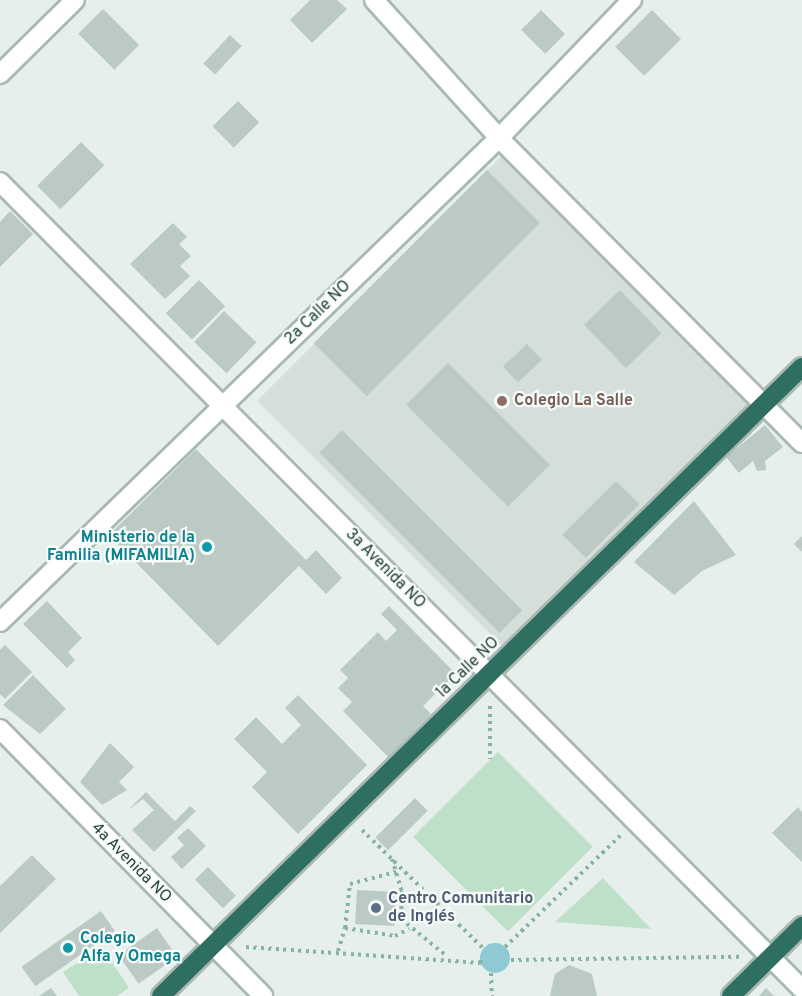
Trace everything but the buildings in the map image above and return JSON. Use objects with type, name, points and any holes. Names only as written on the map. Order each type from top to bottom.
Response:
[{"type":"highway","name":"1a Calle NO","points":[[161,996],[802,367]]},
{"type":"highway","points":[[731,996],[802,926]]},
{"type":"street","points":[[0,74],[75,0]]},
{"type":"street","points":[[374,0],[499,138],[802,443]]},
{"type":"street","name":"2a Calle NO","points":[[0,622],[499,138],[632,0]]},
{"type":"street","name":"3a Avenida NO","points":[[0,182],[802,989]]},
{"type":"street","name":"4a Avenida NO","points":[[0,729],[263,996]]},
{"type":"path","points":[[489,674],[490,759]]},
{"type":"path","points":[[346,814],[484,949]]},
{"type":"path","points":[[505,947],[636,821]]},
{"type":"path","points":[[392,858],[396,872],[401,918],[409,929],[448,957]]},
{"type":"path","points":[[338,951],[345,928],[350,884],[396,872]]},
{"type":"path","points":[[345,928],[395,936],[409,929]]},
{"type":"path","points":[[213,945],[448,957],[481,963],[480,957]]},
{"type":"path","points":[[511,960],[771,957]]},
{"type":"path","points":[[492,973],[492,996]]},
{"type":"shaded area","name":"Colegio La Salle","points":[[504,154],[751,401],[504,648],[257,401]]},
{"type":"green space","points":[[498,752],[593,847],[508,932],[413,837]]},
{"type":"green space","points":[[603,878],[651,929],[555,922]]},
{"type":"green space","points":[[102,947],[129,988],[117,996],[79,996],[63,972]]},
{"type":"water","points":[[495,943],[506,947],[510,958],[506,969],[495,973],[484,969],[480,958],[484,947]]},
{"type":"place","name":"Colegio La Salle","points":[[502,401]]},
{"type":"place","name":"Ministerio de la Familia (MIFAMILIA)","points":[[207,547]]},
{"type":"place","name":"Centro Comunitario de Inglés","points":[[376,908]]},
{"type":"place","name":"Colegio Alfa y Omega","points":[[68,948]]}]
